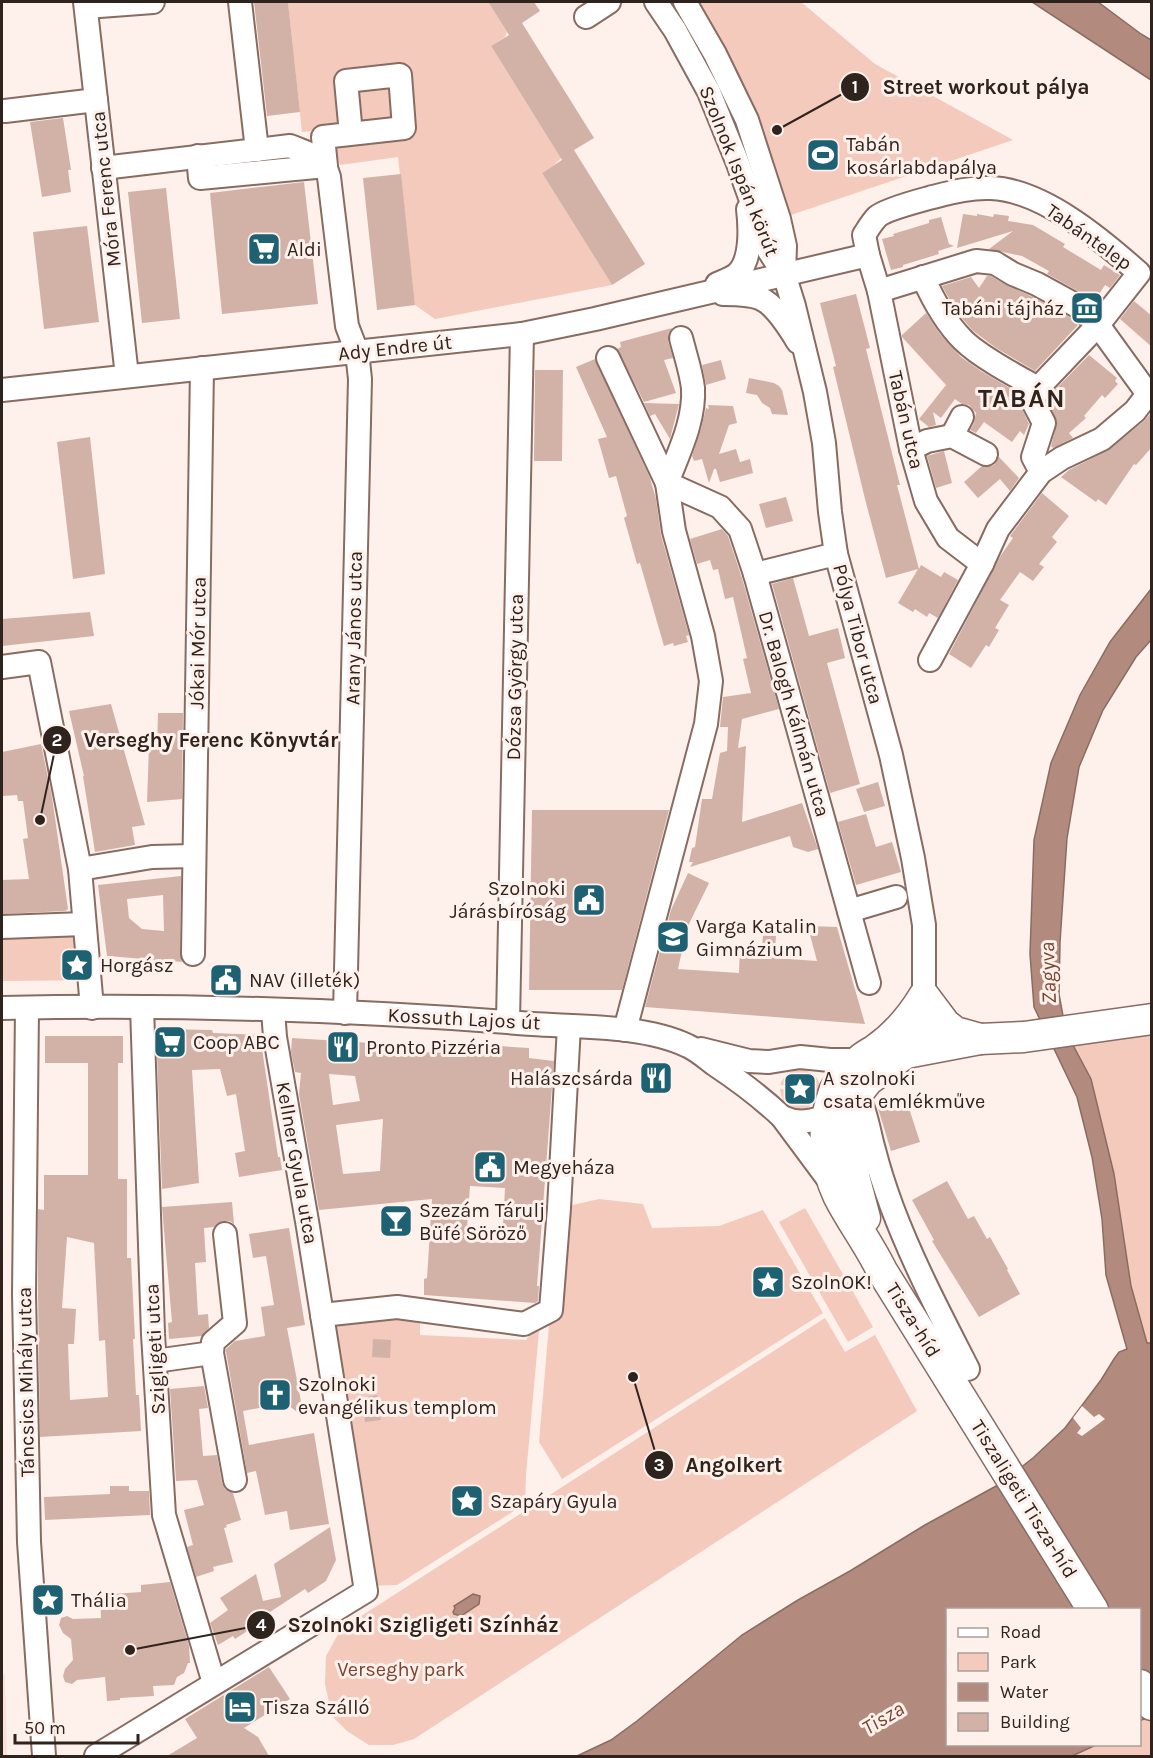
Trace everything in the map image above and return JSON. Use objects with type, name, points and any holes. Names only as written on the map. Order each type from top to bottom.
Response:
[{"type":"main road","points":[[872,1251],[837,1192],[828,1164],[825,1143],[859,1060],[901,1029],[924,996],[945,1024],[967,1042]]},
{"type":"main road","points":[[859,1060],[890,1049],[915,1044],[1024,1037],[1152,1020]]},
{"type":"main road","points":[[841,1101],[915,1044]]},
{"type":"main road","points":[[841,1101],[855,1180],[872,1251]]},
{"type":"main road","name":"Tisza-híd","points":[[872,1251],[882,1270],[962,1379]]},
{"type":"main road","name":"Tiszaligeti Tisza-híd","points":[[962,1379],[1092,1608]]},
{"type":"main road","points":[[1141,1687],[1152,1705]]},
{"type":"street","points":[[85,4],[153,2]]},
{"type":"street","points":[[240,2],[257,150]]},
{"type":"street","points":[[586,17],[609,2]]},
{"type":"street","name":"Szolnok Ispán körút","points":[[656,2],[675,30],[709,92],[737,161],[769,251],[784,274]]},
{"type":"street","name":"Szolnok Ispán körút","points":[[685,2],[716,54],[747,120],[779,219],[785,246],[784,274]]},
{"type":"street","name":"Móra Ferenc utca","points":[[85,4],[127,376]]},
{"type":"street","points":[[5,111],[96,100]]},
{"type":"street","name":"Arany János utca","points":[[345,1013],[360,379],[357,352],[346,326],[323,138],[351,134]]},
{"type":"street","points":[[103,168],[290,146],[315,156],[326,166]]},
{"type":"street","points":[[198,156],[200,178],[326,166]]},
{"type":"street","name":"Tabántelep","points":[[868,255],[864,235],[878,215],[917,201],[967,189],[993,188],[1021,193],[1065,216],[1115,251],[1139,273],[1098,325],[1038,388]]},
{"type":"street","points":[[700,294],[739,272],[747,255],[750,226],[747,191]]},
{"type":"street","name":"Ady Endre út","points":[[2,390],[522,334],[868,255]]},
{"type":"street","name":"Tabán utca","points":[[868,255],[879,291],[911,449],[926,501],[948,538],[982,564]]},
{"type":"street","points":[[879,291],[976,261],[995,263],[1079,307],[1098,325],[1148,394],[1135,411],[1102,439],[1062,458],[1041,472],[998,529],[982,564],[930,660]]},
{"type":"street","name":"Pólya Tibor utca","points":[[784,274],[805,352],[824,443],[836,554],[891,755],[913,858],[924,925],[924,996],[929,1023],[915,1044]]},
{"type":"street","points":[[923,277],[933,300],[964,342],[1038,388],[1033,402],[1044,423],[1033,457],[1041,472]]},
{"type":"street","points":[[700,294],[738,294],[765,300],[785,321],[805,352]]},
{"type":"street","name":"Dózsa György utca","points":[[508,1021],[522,334]]},
{"type":"street","points":[[667,483],[684,440],[693,405],[693,387],[681,338]]},
{"type":"street","points":[[608,358],[667,483],[674,531],[702,636],[711,681],[706,724],[625,1030]]},
{"type":"street","name":"Jókai Mór utca","points":[[193,954],[202,368]]},
{"type":"street","points":[[911,449],[957,426],[986,454]]},
{"type":"street","name":"Dr. Balogh Kálmán utca","points":[[667,483],[720,507],[740,529],[755,574],[869,983]]},
{"type":"street","points":[[755,574],[836,554]]},
{"type":"street","points":[[2,667],[39,662],[80,869],[92,1008]]},
{"type":"street","points":[[80,869],[152,857],[194,856]]},
{"type":"street","points":[[849,911],[896,897]]},
{"type":"street","points":[[2,927],[84,924]]},
{"type":"street","name":"Kossuth Lajos út","points":[[2,1008],[142,1007],[345,1013],[508,1021],[625,1030],[662,1037],[688,1046],[739,1081],[782,1117],[837,1192]]},
{"type":"street","name":"Szigligeti utca","points":[[142,1007],[155,1361],[164,1515],[214,1683]]},
{"type":"street","name":"Táncsics Mihály utca","points":[[27,1008],[24,1294],[29,1542],[44,1756]]},
{"type":"street","name":"Kellner Gyula utca","points":[[273,1010],[275,1037],[322,1315]]},
{"type":"street","points":[[96,1756],[366,1591],[322,1315],[398,1307],[524,1324],[551,1310],[560,1197],[569,1026]]},
{"type":"street","points":[[688,1046],[749,1061],[769,1062],[800,1057],[859,1060]]},
{"type":"street","points":[[811,1059],[820,1064],[828,1073],[841,1101]]},
{"type":"street","points":[[782,1117],[801,1122],[841,1101],[863,1104],[878,1167],[893,1209],[933,1299],[962,1379]]},
{"type":"street","points":[[225,1234],[235,1323],[213,1342],[212,1353],[236,1480]]},
{"type":"street","points":[[155,1361],[212,1353]]},
{"type":"shaded area","points":[[5,1674],[7,1756],[2,1756],[2,1675]]},
{"type":"green space","points":[[288,2],[488,2],[507,32],[505,37],[491,46],[561,158],[542,173],[612,285],[435,319],[415,305],[398,157],[340,165],[335,149],[323,138],[312,131],[302,132]]},
{"type":"green space","points":[[685,2],[801,2],[875,64],[1013,140],[779,219]]},
{"type":"green space","points":[[92,911],[99,980],[2,981],[2,916]]},
{"type":"green space","points":[[1151,1020],[1151,1343],[1147,1343],[1131,1286],[1114,1174],[1091,1079],[1066,1032]]},
{"type":"green space","points":[[800,1069],[812,1073],[818,1080],[820,1088],[813,1104],[797,1109],[785,1102],[780,1089],[794,1089],[794,1095],[806,1096],[806,1083],[794,1083],[794,1086],[780,1085],[788,1074]]},
{"type":"green space","points":[[599,1199],[643,1204],[652,1228],[719,1226],[763,1210],[823,1313],[562,1479],[539,1442],[559,1208]]},
{"type":"green space","points":[[805,1208],[873,1327],[848,1342],[779,1222]]},
{"type":"green space","points":[[401,1318],[420,1320],[420,1335],[526,1340],[531,1333],[539,1331],[525,1504],[397,1585],[368,1586],[329,1321]]},
{"type":"green space","name":"Verseghy park","points":[[825,1318],[845,1352],[875,1335],[917,1411],[414,1739],[393,1745],[369,1745],[347,1731],[332,1716],[325,1684],[326,1656],[341,1629]]},
{"type":"green space","points":[[1151,1715],[1151,1756],[1072,1756],[1094,1746],[1141,1746],[1141,1720]]},
{"type":"water","points":[[1032,2],[1098,2],[1151,40],[1151,80]]},
{"type":"water","points":[[1151,589],[1151,640],[1136,657],[1103,710],[1079,767],[1067,838],[1059,994],[1066,1032],[1091,1079],[1114,1174],[1131,1286],[1147,1343],[1151,1343],[1151,1715],[1141,1720],[1141,1608],[946,1608],[946,1746],[1094,1746],[1072,1756],[577,1756],[611,1740],[637,1721],[742,1635],[925,1525],[998,1485],[1033,1458],[1065,1428],[1119,1352],[1127,1349],[1106,1275],[1102,1219],[1092,1157],[1077,1097],[1034,1007],[1030,954],[1034,840],[1051,763],[1080,695],[1110,642]]},
{"type":"water","points":[[473,1594],[480,1596],[479,1604],[461,1616],[454,1614],[454,1606]]},
{"type":"pier","points":[[1082,1406],[1094,1417],[1099,1414],[1105,1419],[1082,1436],[1077,1433],[1081,1428],[1073,1418]]},
{"type":"building","points":[[254,2],[288,2],[300,112],[267,116]]},
{"type":"building","points":[[488,2],[534,2],[540,11],[522,23],[594,138],[574,150],[645,264],[612,285],[542,173],[562,160],[491,46],[509,35]]},
{"type":"building","points":[[63,118],[71,170],[68,170],[71,192],[42,197],[30,122]]},
{"type":"building","points":[[401,174],[415,305],[377,310],[363,178]]},
{"type":"building","name":"Aldi","points":[[304,182],[318,304],[222,314],[210,193]]},
{"type":"building","points":[[166,188],[180,319],[142,323],[128,192]]},
{"type":"building","points":[[963,214],[1009,216],[1008,221],[1033,225],[1065,244],[1063,247],[1101,270],[1104,265],[1120,275],[1110,288],[1105,285],[1094,302],[1047,274],[1049,271],[1022,256],[989,249],[1013,231],[957,248]]},
{"type":"building","points":[[941,217],[949,244],[954,246],[938,251],[939,254],[891,270],[882,239]]},
{"type":"building","points":[[87,226],[99,322],[44,329],[33,232]]},
{"type":"building","points":[[987,276],[1031,296],[1071,318],[1078,325],[1035,371],[996,348],[972,330],[956,311],[942,286],[971,277],[979,288]]},
{"type":"building","points":[[856,294],[870,348],[866,349],[900,485],[897,485],[919,569],[921,565],[941,577],[944,572],[958,580],[938,618],[929,613],[927,617],[915,609],[913,612],[898,603],[918,569],[886,578],[866,503],[820,303]]},
{"type":"building","points":[[1134,301],[1152,316],[1152,347],[1120,319]]},
{"type":"building","points":[[926,313],[940,334],[961,357],[1013,390],[1008,398],[1021,407],[1029,424],[1024,435],[1020,431],[1012,442],[984,422],[976,433],[970,430],[976,413],[969,405],[962,404],[955,399],[941,418],[933,412],[936,425],[929,427],[919,419],[946,385],[902,337]]},
{"type":"building","points":[[672,328],[668,334],[668,341],[673,358],[664,360],[676,393],[644,402],[617,349],[621,347],[620,342]]},
{"type":"building","points":[[1089,355],[1117,378],[1115,381],[1118,384],[1105,398],[1102,395],[1084,416],[1086,418],[1069,433],[1073,438],[1053,448],[1051,446],[1057,422],[1048,401],[1050,395]]},
{"type":"building","points":[[595,359],[650,478],[656,499],[661,535],[689,635],[686,636],[688,642],[664,646],[640,563],[637,564],[624,518],[627,516],[616,476],[609,478],[598,439],[607,437],[576,367]]},
{"type":"building","points":[[721,360],[726,379],[706,385],[702,365]]},
{"type":"building","points":[[535,370],[563,370],[562,461],[534,461]]},
{"type":"building","points":[[749,378],[779,386],[788,415],[772,414],[770,408],[762,403],[757,395],[746,393]]},
{"type":"building","points":[[644,403],[679,404],[670,439],[655,414],[650,416]]},
{"type":"building","points":[[708,405],[733,406],[737,423],[729,425],[719,454],[736,449],[740,462],[750,459],[753,473],[720,482],[716,469],[714,469],[709,483],[702,459],[694,461],[692,456],[706,408],[709,409]]},
{"type":"building","points":[[1152,412],[1152,447],[1136,465],[1134,464],[1106,505],[1098,499],[1096,502],[1061,477],[1069,470],[1110,449]]},
{"type":"building","points":[[90,437],[105,574],[73,579],[57,442]]},
{"type":"building","points":[[944,451],[952,483],[936,488],[927,456]]},
{"type":"building","points":[[999,457],[1019,478],[1010,491],[1000,479],[978,498],[964,482],[982,466],[994,465]]},
{"type":"building","points":[[1042,493],[1069,516],[1052,537],[1057,542],[1039,564],[1044,567],[1033,581],[1020,572],[1000,600],[1009,605],[995,628],[999,630],[989,647],[986,645],[971,668],[949,654],[1001,555],[1013,538],[1010,536]]},
{"type":"building","points":[[786,497],[793,521],[766,528],[759,504]]},
{"type":"building","points":[[722,529],[728,536],[742,578],[779,709],[742,719],[738,748],[746,746],[742,822],[802,803],[818,849],[808,852],[793,847],[790,836],[690,867],[693,862],[689,862],[692,848],[695,847],[702,799],[712,799],[720,753],[727,751],[728,727],[720,727],[723,697],[751,693],[743,659],[747,658],[733,597],[725,599],[718,569],[713,570],[710,560],[697,564],[690,539]]},
{"type":"building","points":[[793,578],[809,636],[838,628],[845,658],[827,663],[860,784],[830,793],[772,584]]},
{"type":"building","points":[[90,612],[94,636],[2,646],[2,619]]},
{"type":"building","points":[[111,704],[145,825],[132,827],[135,845],[95,852],[84,776],[69,711]]},
{"type":"building","points":[[158,713],[183,713],[182,799],[147,802],[149,747],[157,747]]},
{"type":"building","points":[[41,744],[52,797],[68,909],[2,914],[2,880],[29,879],[23,839],[28,838],[23,801],[18,801],[17,795],[3,796],[2,752]]},
{"type":"building","points":[[878,782],[885,806],[864,812],[856,789]]},
{"type":"building","name":"Szolnoki Járásbíróság","points":[[532,810],[669,810],[622,990],[529,990]]},
{"type":"building","points":[[866,814],[876,847],[892,842],[901,872],[856,885],[838,822]]},
{"type":"building","points":[[688,873],[709,883],[687,928],[678,969],[739,973],[740,946],[762,949],[763,935],[776,936],[774,958],[817,961],[810,926],[837,927],[865,1024],[645,1007],[671,910]]},
{"type":"building","points":[[181,876],[180,954],[182,962],[107,956],[98,885]],"holes":[[[163,895],[164,931],[142,929],[129,918],[127,899]]]},
{"type":"building","points":[[156,1029],[212,1030],[213,1033],[260,1035],[278,1157],[280,1157],[282,1170],[239,1177],[235,1153],[245,1151],[236,1094],[227,1096],[220,1069],[192,1070],[199,1183],[162,1189]]},
{"type":"building","points":[[45,1036],[123,1036],[123,1063],[118,1063],[118,1179],[127,1179],[127,1258],[131,1258],[136,1395],[139,1395],[141,1431],[40,1437],[38,1209],[44,1210],[44,1175],[88,1175],[88,1063],[45,1063]],"holes":[[[67,1237],[94,1243],[99,1341],[105,1340],[108,1397],[70,1400],[68,1344],[74,1344],[76,1309],[62,1308]]]},
{"type":"building","points":[[292,1038],[419,1046],[419,1052],[467,1053],[467,1044],[529,1048],[529,1058],[554,1061],[537,1286],[539,1286],[538,1301],[535,1303],[424,1295],[432,1199],[319,1210],[299,1094],[301,1073],[295,1072],[291,1052]],"holes":[[[329,1074],[355,1076],[360,1101],[333,1105]],[[383,1119],[380,1171],[343,1174],[336,1125]],[[470,1186],[505,1188],[502,1243],[466,1241]]]},
{"type":"building","points":[[905,1096],[920,1142],[891,1151],[877,1105]]},
{"type":"building","points":[[947,1181],[968,1219],[974,1216],[987,1239],[990,1237],[1020,1294],[979,1317],[932,1241],[934,1240],[912,1200]]},
{"type":"building","points":[[232,1202],[234,1224],[230,1221],[223,1221],[214,1227],[204,1228],[206,1262],[195,1263],[198,1315],[208,1314],[209,1328],[202,1336],[169,1339],[168,1323],[172,1322],[162,1207]]},
{"type":"building","points":[[289,1228],[305,1325],[287,1328],[304,1417],[285,1403],[243,1411],[249,1445],[314,1433],[329,1524],[290,1530],[287,1511],[265,1515],[256,1471],[247,1473],[226,1352],[226,1349],[235,1341],[265,1336],[261,1307],[274,1305],[266,1256],[253,1258],[249,1234]]},
{"type":"building","points":[[373,1339],[391,1340],[390,1358],[372,1357]]},
{"type":"building","points":[[204,1386],[208,1408],[199,1409],[203,1456],[217,1455],[222,1483],[225,1489],[233,1493],[241,1520],[226,1525],[227,1527],[224,1528],[233,1562],[213,1567],[214,1571],[196,1577],[187,1547],[193,1545],[184,1510],[204,1505],[197,1480],[176,1481],[170,1389]]},
{"type":"building","points":[[377,1395],[381,1420],[365,1422],[362,1398]]},
{"type":"building","points":[[110,1486],[129,1486],[129,1491],[149,1491],[150,1515],[45,1520],[44,1497],[110,1494]]},
{"type":"building","points":[[330,1527],[336,1560],[326,1581],[308,1593],[305,1589],[247,1627],[249,1630],[235,1639],[233,1636],[218,1645],[210,1623],[228,1610],[220,1598],[256,1574],[263,1601],[281,1597],[274,1564]]},
{"type":"building","points":[[170,1582],[189,1646],[190,1663],[184,1673],[177,1677],[174,1685],[153,1686],[154,1696],[107,1701],[105,1677],[77,1680],[72,1684],[65,1682],[63,1676],[65,1669],[73,1660],[71,1639],[63,1633],[59,1625],[61,1618],[67,1616],[73,1619],[101,1618],[100,1595],[141,1592],[141,1585]]},
{"type":"building","name":"Tisza Szálló","points":[[269,1667],[290,1699],[244,1728],[258,1737],[269,1756],[167,1756],[197,1738],[185,1719]]},
{"type":"place","name":"Street workout pálya","points":[[777,130]]},
{"type":"place","name":"Tabán kosárlabdapálya","points":[[823,155]]},
{"type":"place","name":"Aldi","points":[[264,249]]},
{"type":"place","name":"Tabáni tájház","points":[[1087,308]]},
{"type":"place","name":"Verseghy Ferenc Könyvtár","points":[[40,820]]},
{"type":"place","name":"Szolnoki Járásbíróság","points":[[589,900]]},
{"type":"place","name":"Varga Katalin Gimnázium","points":[[673,937]]},
{"type":"place","name":"Horgász","points":[[77,965]]},
{"type":"place","name":"NAV (illeték)","points":[[226,980]]},
{"type":"place","name":"Coop ABC","points":[[170,1042]]},
{"type":"place","name":"Pronto Pizzéria","points":[[343,1047]]},
{"type":"place","name":"Halászcsárda","points":[[656,1078]]},
{"type":"place","name":"A szolnoki csata emlékműve","points":[[800,1089]]},
{"type":"place","name":"Megyeháza","points":[[490,1167]]},
{"type":"place","name":"Szezám Tárulj Büfé Söröző","points":[[396,1221]]},
{"type":"place","name":"SzolnOK!","points":[[768,1282]]},
{"type":"place","name":"Angolkert","points":[[633,1377]]},
{"type":"place","name":"Szolnoki evangélikus templom","points":[[275,1395]]},
{"type":"place","name":"Szapáry Gyula","points":[[467,1501]]},
{"type":"place","name":"Thália","points":[[48,1600]]},
{"type":"place","name":"Szolnoki Szigligeti Színház","points":[[130,1650]]},
{"type":"place","name":"Tisza Szálló","points":[[240,1707]]},
{"type":"district","name":"TABÁN","points":[[1022,398]]},
{"type":"water label","name":"Zagyva","points":[[1048,973]]},
{"type":"water label","name":"Tisza","points":[[883,1718]]}]
